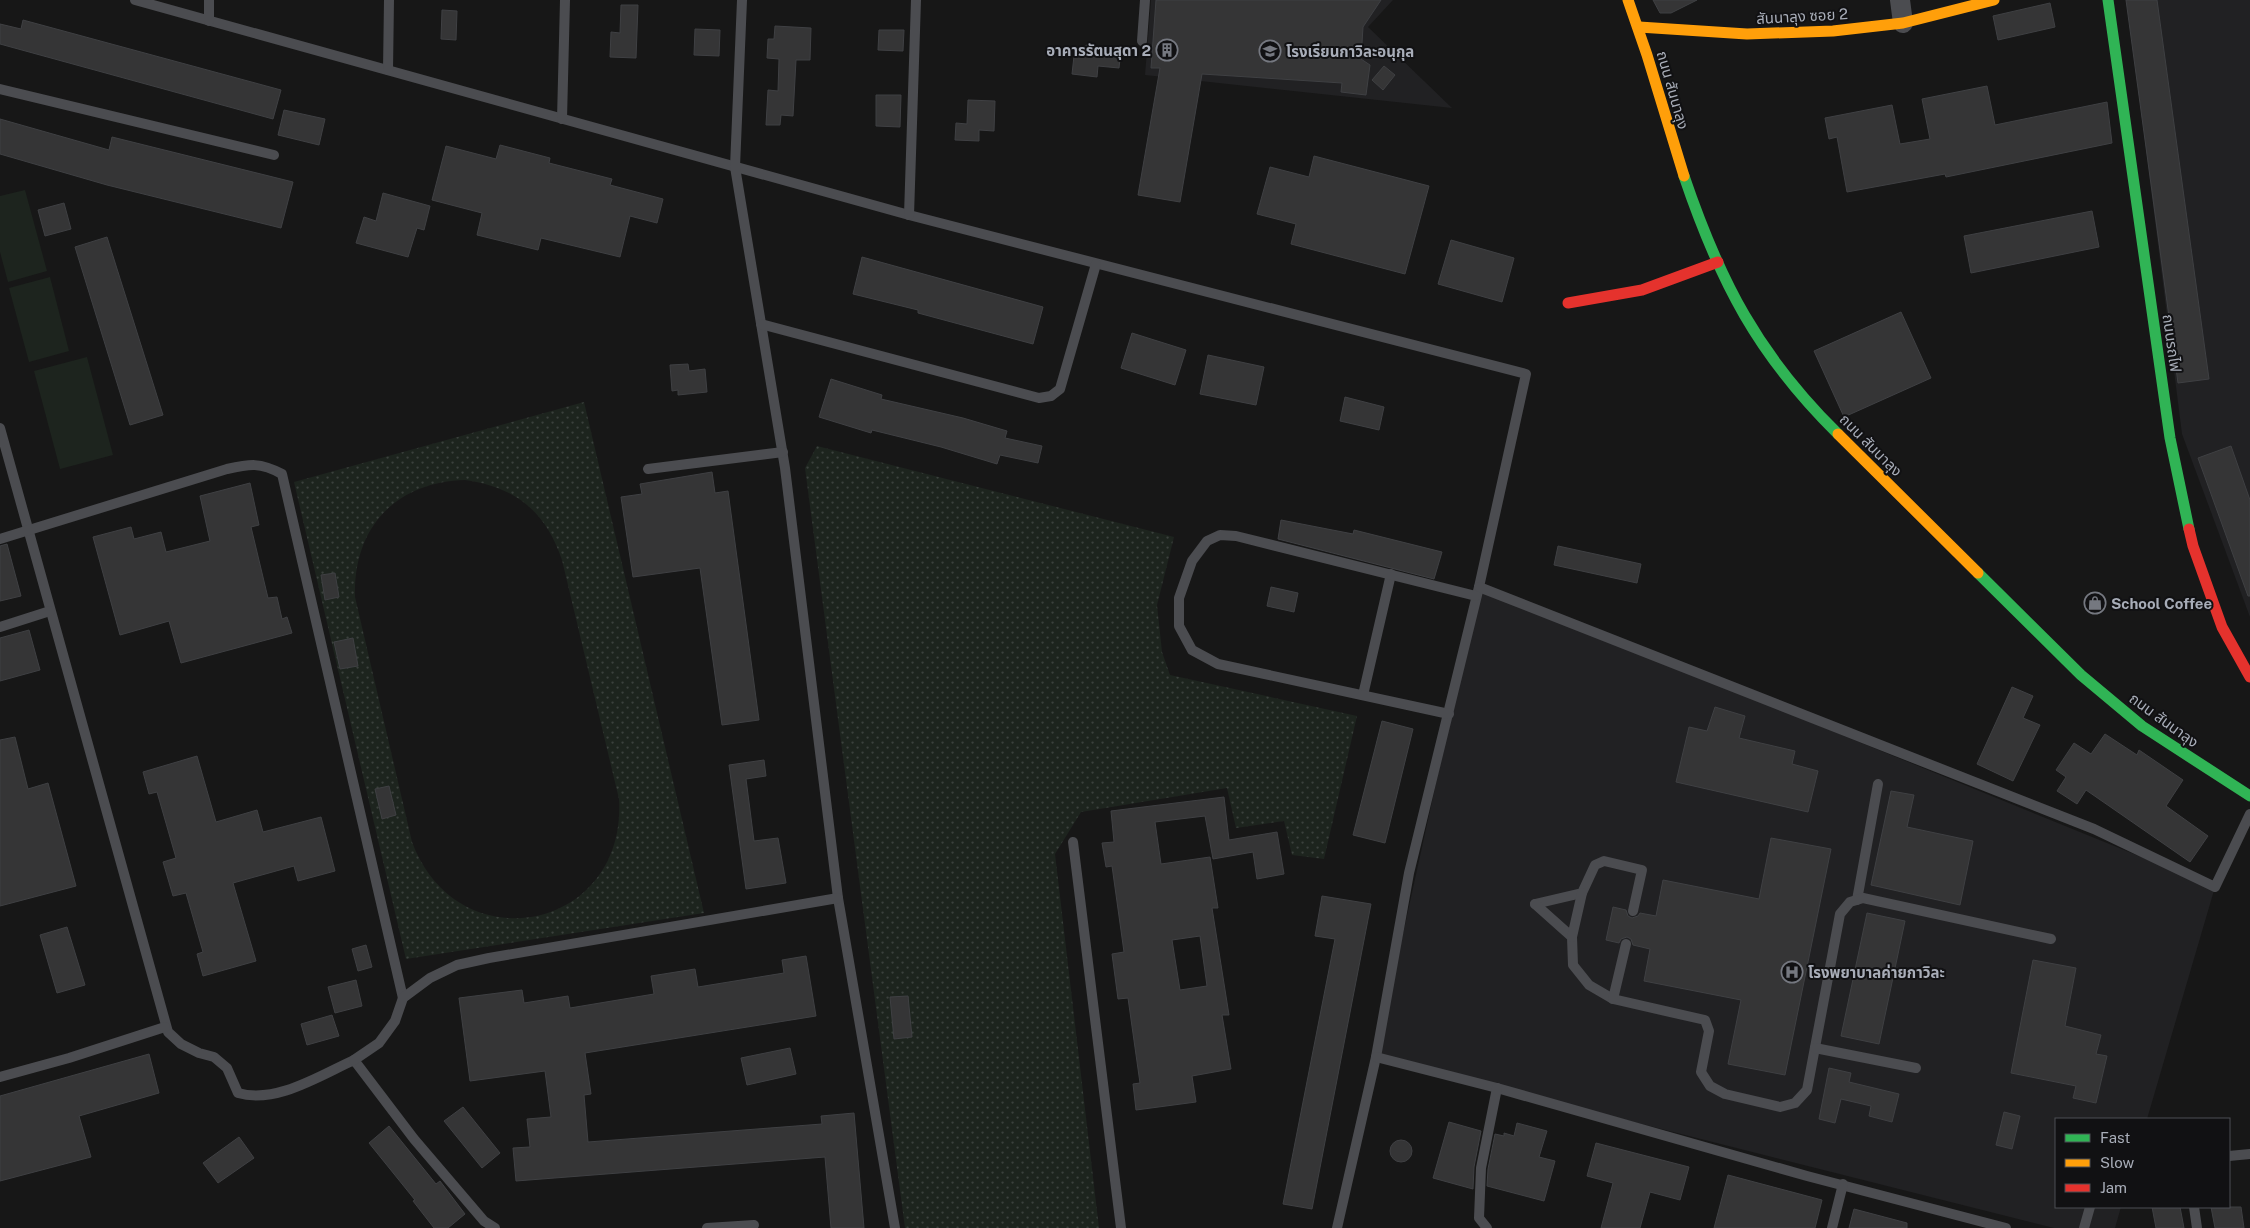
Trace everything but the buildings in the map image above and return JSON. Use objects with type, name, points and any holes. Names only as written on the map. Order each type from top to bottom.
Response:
[{"type":"street","name":"ถนน สันนาลุง","points":[[1628,0],[1639,26],[1675,149],[1718,262],[1740,308],[1773,361],[1810,406],[2081,675],[2142,726],[2250,796]]},
{"type":"street","points":[[1900,0],[1903,23]]},
{"type":"street","name":"สันนาลุง ซอย 2","points":[[1639,26],[1747,34],[1833,31],[1903,23],[1994,0]]},
{"type":"street","name":"ถนนรถไฟ","points":[[2108,0],[2170,438],[2193,546],[2222,627],[2250,677]]},
{"type":"street","points":[[1568,303],[1642,290],[1718,262]]},
{"type":"lane","points":[[135,0],[909,216],[1526,374],[1478,592],[1409,873],[1376,1057],[1338,1228]]},
{"type":"lane","points":[[209,20],[210,0]]},
{"type":"lane","points":[[388,70],[389,0]]},
{"type":"lane","points":[[562,119],[565,0]]},
{"type":"lane","points":[[742,0],[735,167],[782,452],[838,898],[895,1228]]},
{"type":"lane","points":[[909,216],[916,0]]},
{"type":"lane","points":[[1142,41],[1145,0]]},
{"type":"lane","points":[[0,89],[274,155]]},
{"type":"lane","points":[[761,324],[1039,398],[1051,396],[1060,388],[1096,264]]},
{"type":"lane","points":[[0,428],[28,530],[50,612],[165,1027],[168,1032],[181,1044],[199,1053],[214,1057],[227,1068],[238,1093],[252,1097],[277,1094],[354,1060],[379,1043],[395,1021],[403,998],[282,474],[267,466],[250,464],[227,469],[28,530],[0,539]]},
{"type":"lane","points":[[648,469],[782,452]]},
{"type":"lane","points":[[1449,714],[1218,664],[1192,650],[1179,626],[1178,598],[1192,561],[1206,541],[1220,536],[1236,536],[1391,574],[1478,592],[2094,829],[2215,887],[2250,814]]},
{"type":"lane","points":[[1363,695],[1391,574]]},
{"type":"lane","points":[[0,627],[50,612]]},
{"type":"lane","points":[[1857,900],[1878,784]]},
{"type":"lane","points":[[1073,842],[1121,1228]]},
{"type":"lane","points":[[1632,911],[1642,870],[1604,861],[1595,865],[1582,892],[1572,937],[1573,965],[1589,985],[1613,999],[1705,1020],[1709,1031],[1701,1072],[1710,1086],[1725,1094],[1780,1107],[1795,1103],[1808,1090],[1840,914],[1850,902],[1864,898],[2051,939]]},
{"type":"lane","points":[[1572,937],[1535,904],[1582,892]]},
{"type":"lane","points":[[403,998],[430,978],[458,965],[473,961],[838,898]]},
{"type":"lane","points":[[1613,999],[1626,944]]},
{"type":"lane","points":[[0,1077],[70,1058],[165,1027]]},
{"type":"lane","points":[[1816,1048],[1916,1068]]},
{"type":"lane","points":[[1376,1057],[1497,1088],[1806,1176],[1843,1184],[2006,1228]]},
{"type":"lane","points":[[354,1060],[414,1139],[484,1221],[496,1228]]},
{"type":"lane","points":[[1487,1228],[1479,1218],[1481,1168],[1497,1088]]},
{"type":"lane","points":[[2230,1156],[2250,1154]]},
{"type":"lane","points":[[1832,1228],[1843,1184]]},
{"type":"lane","points":[[2084,1228],[2090,1208]]},
{"type":"lane","points":[[2194,1208],[2197,1228]]},
{"type":"lane","points":[[707,1228],[754,1225]]},
{"type":"shaded area","name":"โรงเรียนกาวิละอนุกุล","points":[[1151,0],[1393,0],[1368,27],[1452,108],[1145,75]]},
{"type":"shaded area","points":[[2127,0],[2250,0],[2250,617],[2182,434]]},
{"type":"shaded area","points":[[25,190],[47,271],[8,282],[0,252],[0,196]]},
{"type":"shaded area","points":[[50,277],[69,351],[29,362],[9,288]]},
{"type":"shaded area","points":[[87,357],[113,455],[60,469],[34,371]]},
{"type":"shaded area","points":[[584,402],[704,913],[406,959],[294,482]],"holes":[[[465,480],[483,483],[514,496],[527,505],[538,515],[555,543],[562,560],[619,799],[614,844],[596,879],[569,903],[536,916],[500,917],[465,906],[434,881],[412,842],[355,597],[356,572],[362,549],[371,530],[383,513],[399,499],[418,489],[440,483]]]},
{"type":"shaded area","points":[[817,446],[1174,537],[1157,605],[1162,652],[1170,675],[1357,716],[1324,859],[1292,855],[1284,821],[1236,828],[1227,788],[1081,812],[1055,854],[1099,1228],[905,1228],[805,468]]},
{"type":"shaded area","name":"โรงพยาบาลค่ายกาวิละ","points":[[1479,587],[2215,887],[2147,1118],[2055,1118],[2055,1208],[2121,1208],[2115,1228],[2054,1228],[1376,1057]]},
{"type":"traffic: fast","points":[[2108,0],[2170,438],[2189,529]]},
{"type":"traffic: fast","points":[[1684,176],[1712,250],[1727,283],[1745,315],[1785,375],[1838,434]]},
{"type":"traffic: fast","points":[[1978,573],[2081,675],[2142,726],[2250,796]]},
{"type":"traffic: slow","points":[[1628,0],[1684,176]]},
{"type":"traffic: slow","points":[[1639,27],[1747,34],[1833,31],[1903,23],[1994,0]]},
{"type":"traffic: slow","points":[[1838,434],[1978,573]]},
{"type":"traffic: jam","points":[[1568,303],[1642,290],[1718,262]]},
{"type":"traffic: jam","points":[[2189,529],[2193,546],[2222,627],[2250,677]]},
{"type":"place","name":"อาคารรัตนสุดา 2","points":[[1167,50]]},
{"type":"place","name":"โรงเรียนกาวิละอนุกุล","points":[[1270,51]]},
{"type":"place","name":"School Coffee","points":[[2095,603]]},
{"type":"place","name":"โรงพยาบาลค่ายกาวิละ","points":[[1792,972]]}]
